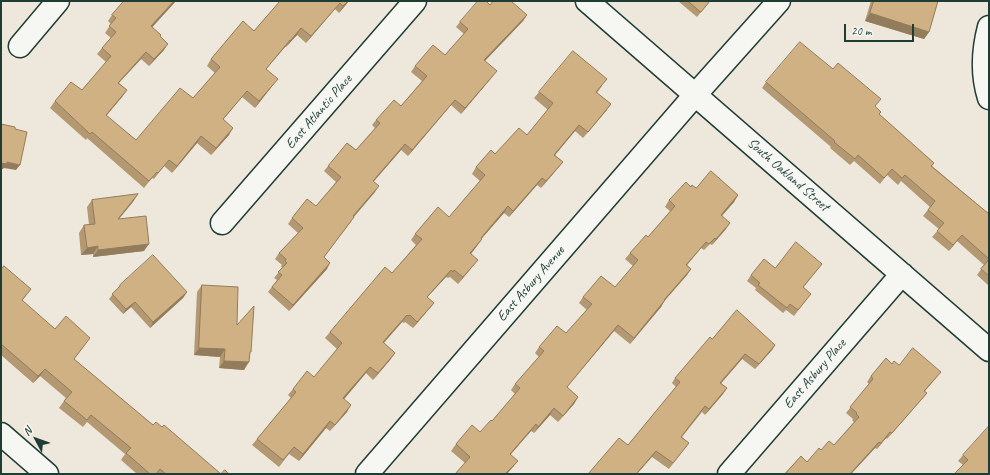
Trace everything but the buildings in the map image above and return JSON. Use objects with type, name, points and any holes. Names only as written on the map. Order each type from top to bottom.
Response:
[{"type":"street","points":[[20,46],[58,1]]},
{"type":"street","name":"East Atlantic Place","points":[[222,223],[415,1]]},
{"type":"street","name":"South Oakland Street","points":[[587,1],[989,350]]},
{"type":"street","name":"East Asbury Avenue","points":[[367,474],[695,95],[779,1]]},
{"type":"street","points":[[989,27],[986,40],[984,69],[989,98]]},
{"type":"street","name":"East Asbury Place","points":[[729,474],[902,274]]},
{"type":"street","points":[[1,434],[47,474]]}]
